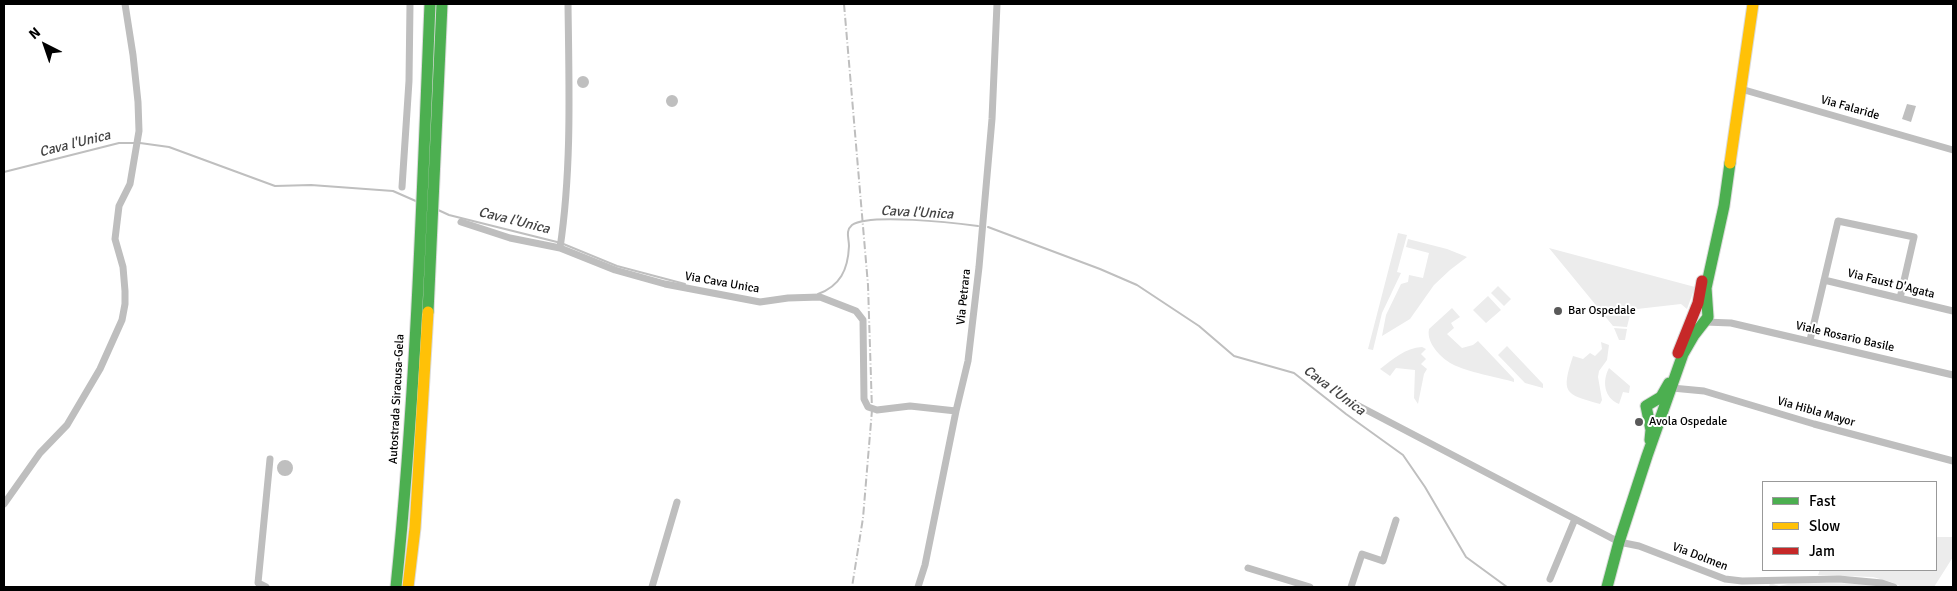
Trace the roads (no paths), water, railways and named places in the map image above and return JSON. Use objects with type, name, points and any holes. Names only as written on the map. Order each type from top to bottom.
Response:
[{"type":"main road","name":"Autostrada Siracusa-Gela","points":[[396,587],[410,422],[430,4]]},
{"type":"main road","points":[[440,68],[442,4]]},
{"type":"main road","points":[[440,68],[449,4]]},
{"type":"main road","points":[[1661,408],[1672,388],[1683,354],[1706,317],[1706,288],[1724,206],[1753,4]]},
{"type":"main road","name":"Autostrada Siracusa-Gela","points":[[408,587],[415,528],[424,410],[440,68]]},
{"type":"main road","points":[[1607,587],[1665,391],[1698,303],[1700,286],[1712,256]]},
{"type":"main road","points":[[1694,312],[1700,307],[1706,317]]},
{"type":"main road","points":[[1647,456],[1651,430],[1646,409],[1648,404],[1661,408]]},
{"type":"street","points":[[4,504],[40,453],[67,425],[100,369],[124,312],[123,267],[115,239],[119,206],[130,184],[138,131],[138,102],[125,4]]},
{"type":"street","points":[[402,187],[409,81],[410,4]]},
{"type":"street","points":[[560,248],[565,199],[570,89],[568,4]]},
{"type":"street","name":"Via Petrara","points":[[918,587],[925,565],[968,361],[979,267],[992,119],[997,4]]},
{"type":"street","name":"Via Falaride","points":[[1741,89],[1953,150]]},
{"type":"street","points":[[1810,340],[1838,220],[1914,237],[1900,298]]},
{"type":"street","name":"Via Cava Unica","points":[[461,222],[510,238],[560,248],[615,270],[665,284],[760,302],[788,298],[820,297],[856,311],[862,320],[864,400],[868,407],[877,410],[910,406],[956,411]]},
{"type":"street","name":"Via Faust D'Agata","points":[[1824,280],[1953,311]]},
{"type":"street","name":"Viale Rosario Basile","points":[[1706,317],[1953,375]]},
{"type":"street","name":"Via Hibla Mayor","points":[[1672,388],[1704,391],[1814,424],[1953,461]]},
{"type":"street","name":"Via Dolmen","points":[[1355,404],[1619,542],[1639,546],[1725,579],[1742,581],[1839,579],[1882,583],[1894,587]]},
{"type":"street","points":[[266,587],[258,583],[270,459]]},
{"type":"street","points":[[652,587],[676,502]]},
{"type":"street","points":[[1550,579],[1574,519]]},
{"type":"street","points":[[1351,587],[1362,554],[1383,561],[1396,520]]},
{"type":"street","points":[[1248,568],[1310,587]]},
{"type":"waterway","name":"Cava l'Unica","points":[[4,172],[119,143],[135,143]]},
{"type":"waterway","name":"Cava l'Unica","points":[[140,143],[169,147],[275,186],[311,185],[393,191],[418,202]]},
{"type":"waterway","name":"Cava l'Unica","points":[[436,209],[449,215],[561,243],[617,266],[685,284]]},
{"type":"waterway","name":"Cava l'Unica","points":[[818,294],[826,291],[837,282],[845,270],[849,246],[848,232],[852,225],[861,221],[893,219],[978,226]]},
{"type":"waterway","name":"Cava l'Unica","points":[[988,227],[1137,285],[1199,326],[1234,356],[1294,373],[1346,414],[1403,455],[1425,487],[1466,557],[1507,587]]},
{"type":"railway","points":[[844,4],[868,285],[872,410],[863,518],[852,587]]},
{"type":"place","name":"Bar Ospedale","points":[[1558,311]]},
{"type":"place","name":"Avola Ospedale","points":[[1639,422]]}]
